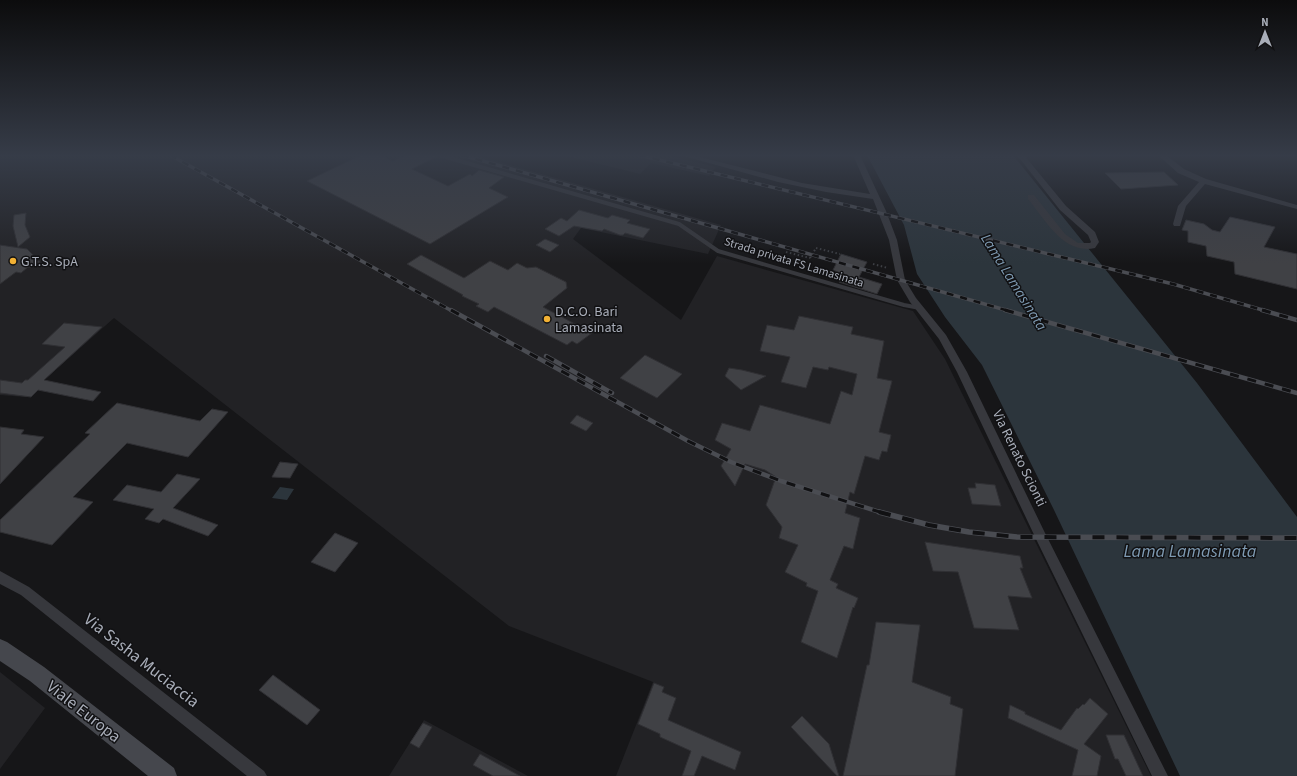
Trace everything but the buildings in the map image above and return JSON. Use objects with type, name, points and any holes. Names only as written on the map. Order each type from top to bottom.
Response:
[{"type":"main road","name":"Viale Europa","points":[[0,649],[37,674],[166,776]]},
{"type":"street","points":[[831,191],[875,197]]},
{"type":"street","name":"Via Renato Scionti","points":[[872,191],[893,240],[901,280],[920,308],[943,336],[962,372],[1041,537],[1160,776]]},
{"type":"street","points":[[1031,197],[1062,236],[1076,245],[1092,246],[1095,242],[1092,234],[1063,208],[1049,191]]},
{"type":"street","points":[[1177,224],[1182,206],[1194,191]]},
{"type":"street","points":[[1240,191],[1297,207]]},
{"type":"street","name":"Via Sasha Muciaccia","points":[[0,577],[25,591],[259,776]]},
{"type":"lane","name":"Strada privata FS Lamasinata","points":[[565,191],[679,224],[718,251],[897,303],[920,308]]},
{"type":"path","points":[[786,252],[810,258],[816,248],[840,254]]},
{"type":"path","points":[[873,264],[899,271]]},
{"type":"shaded area","points":[[0,191],[602,191],[721,225],[708,254],[581,228],[573,239],[681,320],[717,256],[913,311],[945,359],[1151,776],[616,776],[653,682],[509,626],[114,318],[25,397],[0,395]]},
{"type":"shaded area","points":[[0,672],[45,708],[0,769]]},
{"type":"shaded area","points":[[424,720],[528,776],[389,776]]},
{"type":"water","name":"Lama Lamasinata","points":[[886,191],[1042,191],[1197,383],[1297,517],[1297,776],[1180,776],[1054,510],[982,365],[945,317],[917,274],[904,225]]},
{"type":"water","points":[[280,487],[294,489],[287,500],[272,498]]},
{"type":"railway","points":[[235,191],[452,311]]},
{"type":"railway","points":[[589,191],[1009,311]]},
{"type":"railway","points":[[789,191],[1173,284],[1266,311]]},
{"type":"railway","points":[[451,310],[688,441],[731,462],[781,481],[883,513]]},
{"type":"railway","points":[[1005,310],[1297,393]]},
{"type":"railway","points":[[1262,310],[1297,320]]},
{"type":"railway","points":[[546,356],[612,393]]},
{"type":"railway","points":[[879,512],[929,525],[969,532],[1017,537],[1297,538]]},
{"type":"place","name":"G.T.S. SpA","points":[[13,261]]},
{"type":"place","name":"D.C.O. Bari Lamasinata","points":[[547,319]]}]
